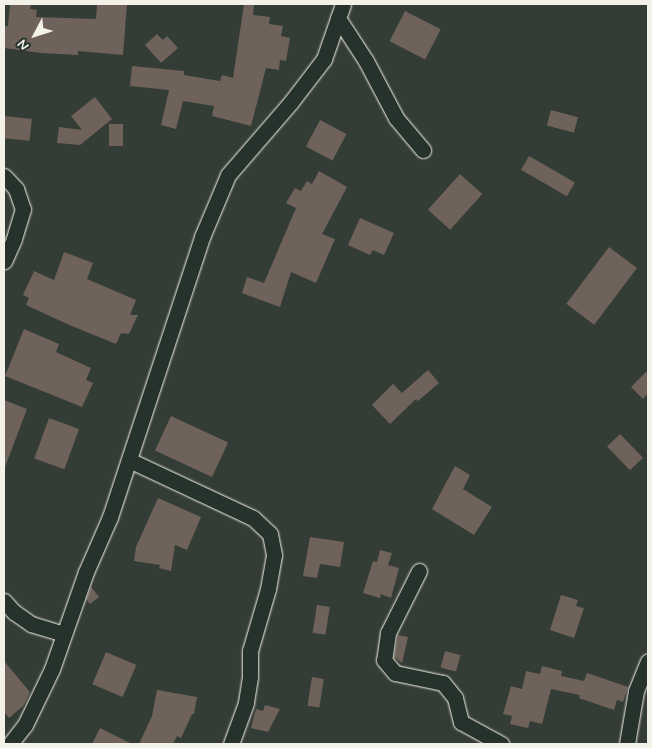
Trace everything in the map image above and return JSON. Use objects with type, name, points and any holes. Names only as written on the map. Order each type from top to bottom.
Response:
[{"type":"street","points":[[341,11],[396,118],[423,150]]},
{"type":"street","points":[[13,743],[25,725],[52,668],[86,572],[110,517],[177,305],[202,237],[228,175],[291,102],[324,59],[341,11]]},
{"type":"street","points":[[4,176],[16,190],[23,209],[14,239],[4,261]]},
{"type":"street","points":[[129,460],[253,518],[270,534],[274,555],[268,589],[250,651],[250,677],[246,703],[231,744]]},
{"type":"street","points":[[419,571],[388,633],[384,660],[395,673],[443,683],[455,698],[461,722],[501,744]]},
{"type":"street","points":[[4,602],[31,624],[64,634]]},
{"type":"street","points":[[627,744],[636,691],[648,661]]},
{"type":"building","points":[[10,4],[31,4],[30,9],[37,10],[36,17],[96,19],[97,4],[127,4],[123,55],[78,51],[78,55],[41,53],[4,48],[4,26],[8,26]]},
{"type":"building","points":[[244,4],[254,4],[253,15],[270,17],[269,24],[283,26],[281,36],[290,38],[286,61],[280,60],[279,70],[266,68],[251,126],[212,116],[214,106],[183,101],[176,129],[161,125],[169,90],[130,86],[132,66],[184,71],[184,75],[220,81],[222,75],[233,78]]},
{"type":"building","points":[[405,11],[441,29],[425,59],[390,41]]},
{"type":"building","points":[[157,34],[163,40],[167,36],[178,48],[161,63],[145,45]]},
{"type":"building","points":[[95,97],[112,119],[80,145],[57,143],[59,127],[82,130],[71,116]]},
{"type":"building","points":[[551,110],[578,117],[574,133],[547,125]]},
{"type":"building","points":[[4,116],[32,119],[30,141],[4,138]]},
{"type":"building","points":[[320,120],[346,134],[332,161],[306,146]]},
{"type":"building","points":[[109,124],[123,124],[123,146],[109,146]]},
{"type":"building","points":[[529,156],[575,182],[567,196],[521,170]]},
{"type":"building","points":[[319,171],[347,187],[322,234],[335,239],[316,283],[291,272],[280,307],[242,293],[247,277],[264,283],[296,208],[286,203],[295,188],[301,191],[307,181],[312,184]]},
{"type":"building","points":[[460,174],[482,194],[450,230],[428,210]]},
{"type":"building","points":[[360,218],[394,233],[384,255],[373,250],[370,255],[348,245]]},
{"type":"building","points":[[609,247],[637,268],[594,325],[566,304]]},
{"type":"building","points":[[64,252],[93,263],[87,279],[136,300],[130,315],[138,315],[129,334],[121,333],[116,344],[26,305],[29,298],[23,295],[34,271],[54,280]]},
{"type":"building","points":[[24,329],[59,344],[56,352],[91,368],[86,380],[93,383],[82,407],[5,376]]},
{"type":"building","points":[[428,370],[439,383],[418,401],[416,399],[390,424],[372,405],[393,384],[402,393]]},
{"type":"building","points":[[648,370],[648,393],[643,399],[631,387]]},
{"type":"building","points":[[4,400],[27,409],[5,467],[4,467]]},
{"type":"building","points":[[171,416],[228,443],[212,477],[155,450]]},
{"type":"building","points":[[49,418],[79,429],[64,469],[34,458]]},
{"type":"building","points":[[620,434],[643,458],[630,470],[607,447]]},
{"type":"building","points":[[455,466],[470,475],[463,489],[492,507],[474,535],[432,509]]},
{"type":"building","points":[[158,498],[201,517],[187,550],[175,545],[171,571],[159,568],[160,565],[134,561],[136,547]]},
{"type":"building","points":[[310,537],[344,542],[340,567],[320,564],[317,578],[303,576]]},
{"type":"building","points":[[380,550],[392,553],[388,565],[399,568],[391,598],[381,594],[380,598],[363,593],[373,561],[377,562]]},
{"type":"building","points":[[91,587],[99,597],[90,604],[86,599]]},
{"type":"building","points":[[561,595],[578,600],[576,606],[584,608],[574,638],[550,630]]},
{"type":"building","points":[[317,605],[330,607],[325,635],[313,633]]},
{"type":"building","points":[[398,635],[408,637],[402,663],[394,657]]},
{"type":"building","points":[[445,651],[460,655],[456,672],[441,667]]},
{"type":"building","points":[[106,652],[136,665],[123,697],[92,684]]},
{"type":"building","points":[[4,661],[30,692],[24,705],[9,718],[4,712]]},
{"type":"building","points":[[542,666],[562,671],[561,676],[584,681],[587,673],[628,687],[623,702],[617,700],[614,710],[579,698],[580,695],[551,689],[542,724],[530,721],[528,728],[510,724],[512,716],[503,714],[511,686],[522,689],[526,671],[540,674]]},
{"type":"building","points":[[312,677],[324,679],[319,708],[307,706]]},
{"type":"building","points":[[157,690],[197,697],[194,714],[192,714],[181,738],[177,736],[173,744],[139,744],[152,716]]},
{"type":"building","points":[[265,705],[280,709],[268,732],[251,728],[256,709],[263,711]]},
{"type":"building","points":[[100,728],[132,744],[92,744]]}]
